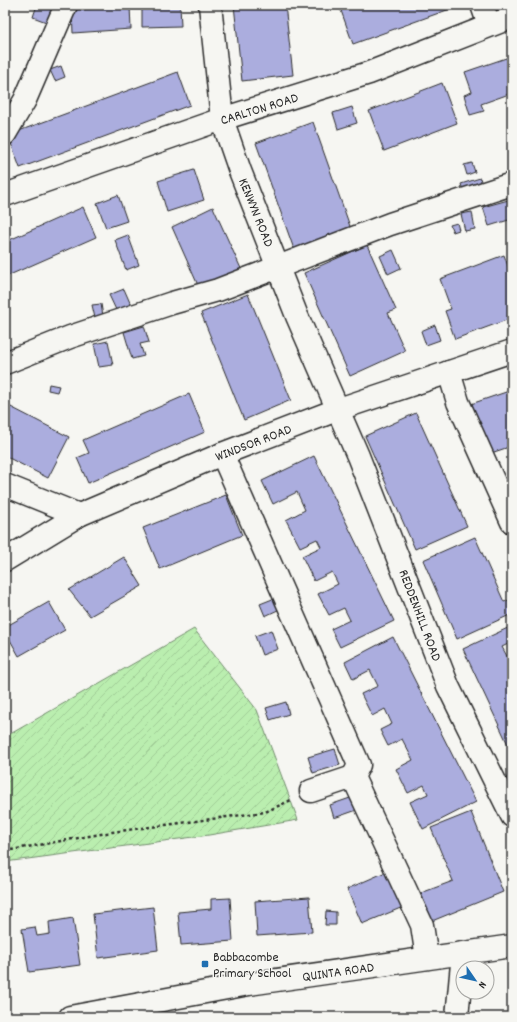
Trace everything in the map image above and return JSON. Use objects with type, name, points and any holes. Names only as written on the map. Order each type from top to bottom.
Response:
[{"type":"street","points":[[5,134],[24,100],[66,5]]},
{"type":"street","name":"KENWYN ROAD","points":[[210,5],[222,120],[297,316],[339,409]]},
{"type":"street","name":"CARLTON ROAD","points":[[5,195],[222,120],[369,74],[485,15],[512,17]]},
{"type":"street","points":[[5,363],[70,337],[172,303],[218,290],[390,224],[512,184]]},
{"type":"street","name":"WINDSOR ROAD","points":[[5,560],[79,515],[222,454],[339,409],[512,351]]},
{"type":"street","points":[[449,372],[458,402],[506,492],[512,522]]},
{"type":"street","name":"REDDENHILL ROAD","points":[[339,409],[448,686],[512,816]]},
{"type":"street","points":[[222,454],[359,765],[353,777],[311,791]]},
{"type":"street","points":[[5,485],[79,515]]},
{"type":"street","points":[[353,777],[422,925],[427,958]]},
{"type":"street","name":"QUINTA ROAD","points":[[70,1017],[249,984],[512,946]]},
{"type":"street","points":[[457,1017],[463,953]]},
{"type":"path","points":[[5,850],[112,832],[266,812],[311,791]]},
{"type":"green space","points":[[194,629],[257,710],[298,820],[209,835],[5,862],[5,737]]},
{"type":"building","points":[[37,5],[55,6],[49,23],[33,17]]},
{"type":"building","points":[[142,5],[180,5],[181,26],[142,27]]},
{"type":"building","points":[[234,5],[285,5],[293,75],[242,81]]},
{"type":"building","points":[[339,5],[461,5],[353,44]]},
{"type":"building","points":[[130,6],[131,29],[73,33],[72,10]]},
{"type":"building","points":[[512,56],[512,93],[481,104],[484,111],[470,115],[464,95],[472,92],[465,72]]},
{"type":"building","points":[[61,66],[65,77],[55,81],[50,70]]},
{"type":"building","points":[[178,72],[190,105],[20,168],[8,135]]},
{"type":"building","points":[[442,83],[457,123],[384,151],[369,111]]},
{"type":"building","points":[[352,107],[357,123],[338,129],[333,113]]},
{"type":"building","points":[[313,122],[352,232],[295,252],[256,143]]},
{"type":"building","points":[[472,163],[475,172],[467,175],[464,165]]},
{"type":"building","points":[[194,170],[204,200],[167,212],[158,181]]},
{"type":"building","points":[[480,178],[483,187],[464,194],[461,184]]},
{"type":"building","points":[[118,195],[127,221],[106,228],[97,203]]},
{"type":"building","points":[[512,199],[512,219],[489,226],[483,207]]},
{"type":"building","points":[[83,207],[96,237],[5,277],[5,242]]},
{"type":"building","points":[[213,207],[243,273],[201,292],[172,227]]},
{"type":"building","points":[[472,212],[475,229],[465,231],[461,214]]},
{"type":"building","points":[[457,223],[459,230],[453,232],[450,225]]},
{"type":"building","points":[[128,235],[139,265],[126,270],[115,240]]},
{"type":"building","points":[[367,245],[396,310],[388,313],[405,351],[350,376],[304,273]]},
{"type":"building","points":[[393,250],[401,268],[388,274],[380,256]]},
{"type":"building","points":[[504,255],[512,277],[512,318],[455,339],[445,311],[451,309],[440,279]]},
{"type":"building","points":[[124,289],[131,305],[117,312],[109,295]]},
{"type":"building","points":[[248,294],[291,400],[244,420],[201,313]]},
{"type":"building","points":[[101,304],[103,316],[95,318],[92,305]]},
{"type":"building","points":[[435,325],[440,340],[426,345],[421,331]]},
{"type":"building","points":[[144,326],[149,342],[140,344],[144,356],[132,359],[124,332]]},
{"type":"building","points":[[108,341],[113,365],[99,367],[94,344]]},
{"type":"building","points":[[49,384],[59,386],[57,392],[48,390]]},
{"type":"building","points":[[512,390],[512,446],[485,455],[468,405]]},
{"type":"building","points":[[189,394],[205,432],[88,483],[77,458],[89,453],[83,440]]},
{"type":"building","points":[[5,404],[69,437],[48,478],[5,456]]},
{"type":"building","points":[[416,413],[467,526],[415,549],[365,436]]},
{"type":"building","points":[[314,456],[394,621],[340,647],[331,629],[350,620],[344,608],[329,615],[318,594],[338,584],[332,572],[314,581],[302,556],[321,547],[317,539],[300,547],[286,520],[305,510],[297,492],[273,504],[262,481]]},
{"type":"building","points":[[226,495],[242,535],[160,569],[143,528]]},
{"type":"building","points":[[475,537],[504,602],[512,599],[512,614],[457,639],[423,560]]},
{"type":"building","points":[[124,557],[142,586],[90,616],[69,590]]},
{"type":"building","points":[[275,598],[280,609],[265,616],[260,604]]},
{"type":"building","points":[[49,602],[65,630],[19,656],[5,631],[5,627]]},
{"type":"building","points":[[512,626],[512,642],[502,647],[508,658],[512,656],[512,753],[463,649]]},
{"type":"building","points":[[271,630],[278,649],[262,655],[255,636]]},
{"type":"building","points":[[393,637],[476,802],[423,829],[410,802],[428,794],[424,785],[408,793],[396,769],[413,760],[402,739],[388,746],[380,730],[392,724],[385,709],[372,716],[361,694],[378,686],[370,670],[353,679],[345,662]]},
{"type":"building","points":[[286,702],[289,714],[270,720],[266,708]]},
{"type":"building","points":[[335,749],[340,765],[313,773],[308,757]]},
{"type":"building","points":[[353,797],[357,810],[334,818],[330,805]]},
{"type":"building","points":[[471,812],[503,892],[432,921],[421,893],[453,881],[431,828]]},
{"type":"building","points":[[388,871],[403,907],[362,924],[347,889]]},
{"type":"building","points":[[309,897],[312,932],[257,936],[255,901]]},
{"type":"building","points":[[230,898],[233,941],[181,945],[178,912],[211,909],[211,899]]},
{"type":"building","points":[[153,907],[158,950],[98,958],[93,914]]},
{"type":"building","points":[[326,911],[336,912],[336,925],[325,925]]},
{"type":"building","points":[[73,918],[80,965],[29,972],[22,929],[35,927],[37,936],[50,934],[49,922]]},
{"type":"place","name":"Babbacombe Primary School","points":[[205,964]]}]
